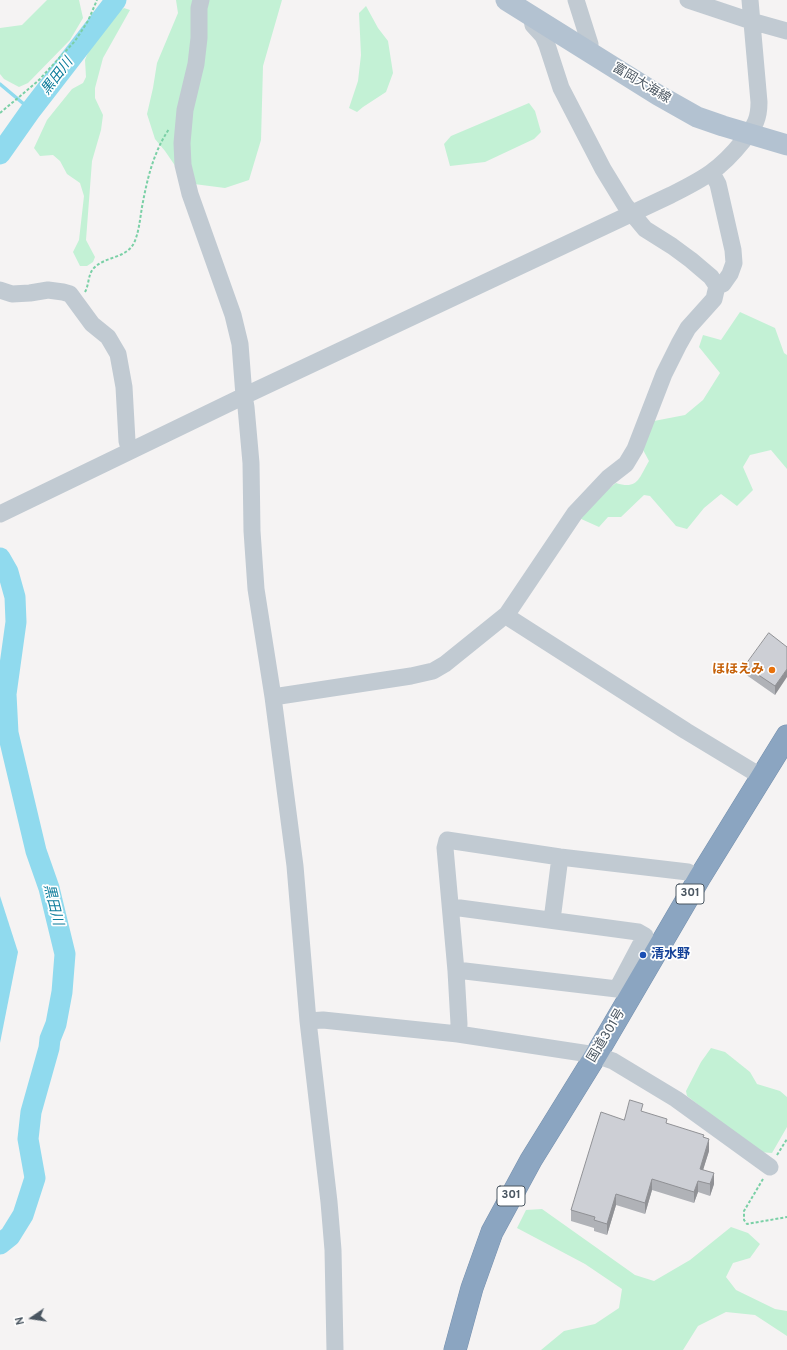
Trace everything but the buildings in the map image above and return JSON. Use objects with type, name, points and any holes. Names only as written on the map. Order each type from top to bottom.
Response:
[{"type":"highway","name":"国道301号","points":[[455,1350],[472,1288],[492,1232],[531,1160],[596,1055],[700,877],[787,736]]},
{"type":"main road","name":"富岡大海線","points":[[506,0],[658,95],[697,117],[787,145]]},
{"type":"street","points":[[201,0],[199,8],[199,38],[196,64],[185,110],[182,143],[183,165],[190,194],[233,315],[240,344],[251,463],[252,531],[256,589],[273,697],[295,866],[308,1021],[329,1202],[333,1250],[335,1350]]},
{"type":"street","points":[[576,0],[590,44],[589,52]]},
{"type":"street","points":[[688,0],[751,21],[787,31]]},
{"type":"street","points":[[0,514],[244,396],[697,182],[712,173],[725,162],[749,134],[759,115],[750,0]]},
{"type":"street","points":[[530,15],[533,25],[543,36],[547,45],[568,101],[603,169],[625,205],[645,229],[691,260],[711,277],[718,286]]},
{"type":"street","points":[[273,697],[411,676],[433,670],[445,664],[507,614],[575,513],[608,478],[626,464],[635,449],[664,374],[688,328],[714,299],[718,286],[723,284],[730,274],[734,263],[733,250],[718,184],[712,173]]},
{"type":"street","points":[[0,290],[12,294],[48,290],[70,294],[92,324],[108,337],[118,354],[124,387],[127,441],[130,451]]},
{"type":"street","points":[[507,614],[511,619],[679,727],[762,777]]},
{"type":"street","points":[[458,1034],[460,1024],[445,848],[448,840],[560,857],[688,872],[700,877]]},
{"type":"street","points":[[552,920],[560,857]]},
{"type":"street","points":[[451,909],[460,908],[552,920],[638,932],[645,936],[617,990],[456,971]]},
{"type":"street","points":[[308,1021],[322,1020],[458,1034],[596,1055],[613,1061],[676,1099],[770,1167]]},
{"type":"path","points":[[0,113],[13,100],[38,81],[75,41],[88,21],[97,0]]},
{"type":"path","points":[[74,299],[86,291],[90,274],[93,269],[99,264],[126,252],[133,245],[137,237],[145,193],[154,156],[163,137],[175,119],[185,110]]},
{"type":"path","points":[[787,1139],[744,1211],[744,1220],[747,1224],[787,1217]]},
{"type":"green space","points":[[47,0],[79,0],[83,18],[70,40],[28,83],[19,87],[4,79],[0,74],[0,28],[22,25]]},
{"type":"green space","points":[[176,0],[282,0],[263,66],[261,140],[249,180],[225,188],[194,184],[176,167],[155,139],[147,114],[157,63],[178,13]]},
{"type":"green space","points":[[366,6],[378,28],[388,41],[393,73],[386,92],[357,112],[349,108],[358,81],[361,55],[359,13]]},
{"type":"green space","points":[[124,8],[130,10],[103,58],[95,88],[95,98],[103,115],[101,130],[92,161],[86,240],[95,257],[93,262],[87,266],[80,266],[73,252],[79,240],[84,196],[80,183],[67,174],[60,161],[53,155],[40,156],[34,148],[47,120],[72,89],[83,83],[86,77],[85,60],[91,45],[113,16]]},
{"type":"green space","points":[[529,103],[535,111],[541,132],[534,139],[485,162],[450,166],[444,144],[451,136]]},
{"type":"green space","points":[[740,312],[775,328],[784,353],[787,355],[787,469],[771,450],[750,455],[743,467],[753,490],[737,506],[721,494],[704,508],[687,529],[676,526],[650,496],[644,495],[621,517],[608,517],[599,527],[579,518],[596,498],[616,483],[629,485],[637,481],[649,461],[642,448],[654,421],[685,415],[703,400],[720,373],[699,347],[703,335],[721,340]]},
{"type":"green space","points":[[711,1048],[725,1052],[750,1072],[757,1084],[780,1091],[787,1097],[787,1127],[772,1153],[759,1152],[687,1096],[686,1091],[701,1062]]},
{"type":"green space","points":[[542,1209],[635,1275],[654,1281],[690,1260],[731,1227],[748,1233],[760,1244],[750,1258],[733,1263],[726,1277],[736,1290],[775,1309],[787,1311],[787,1336],[755,1315],[726,1312],[698,1326],[683,1350],[541,1350],[564,1331],[595,1324],[619,1308],[622,1289],[585,1264],[517,1228],[526,1210]]},
{"type":"water","points":[[0,896],[18,952],[0,1043]]},
{"type":"waterway","name":"黒田川","points":[[0,154],[31,110],[116,0]]},
{"type":"waterway","points":[[0,84],[31,110]]},
{"type":"waterway","name":"黒田川","points":[[0,558],[8,572],[15,597],[16,622],[6,694],[8,733],[36,851],[49,888],[65,954],[62,992],[56,1024],[50,1039],[49,1048],[31,1112],[28,1139],[35,1178],[23,1215],[10,1236],[0,1244]]},
{"type":"place","name":"ほほえみ","points":[[772,670]]},
{"type":"place","name":"清水野","points":[[643,955]]}]
